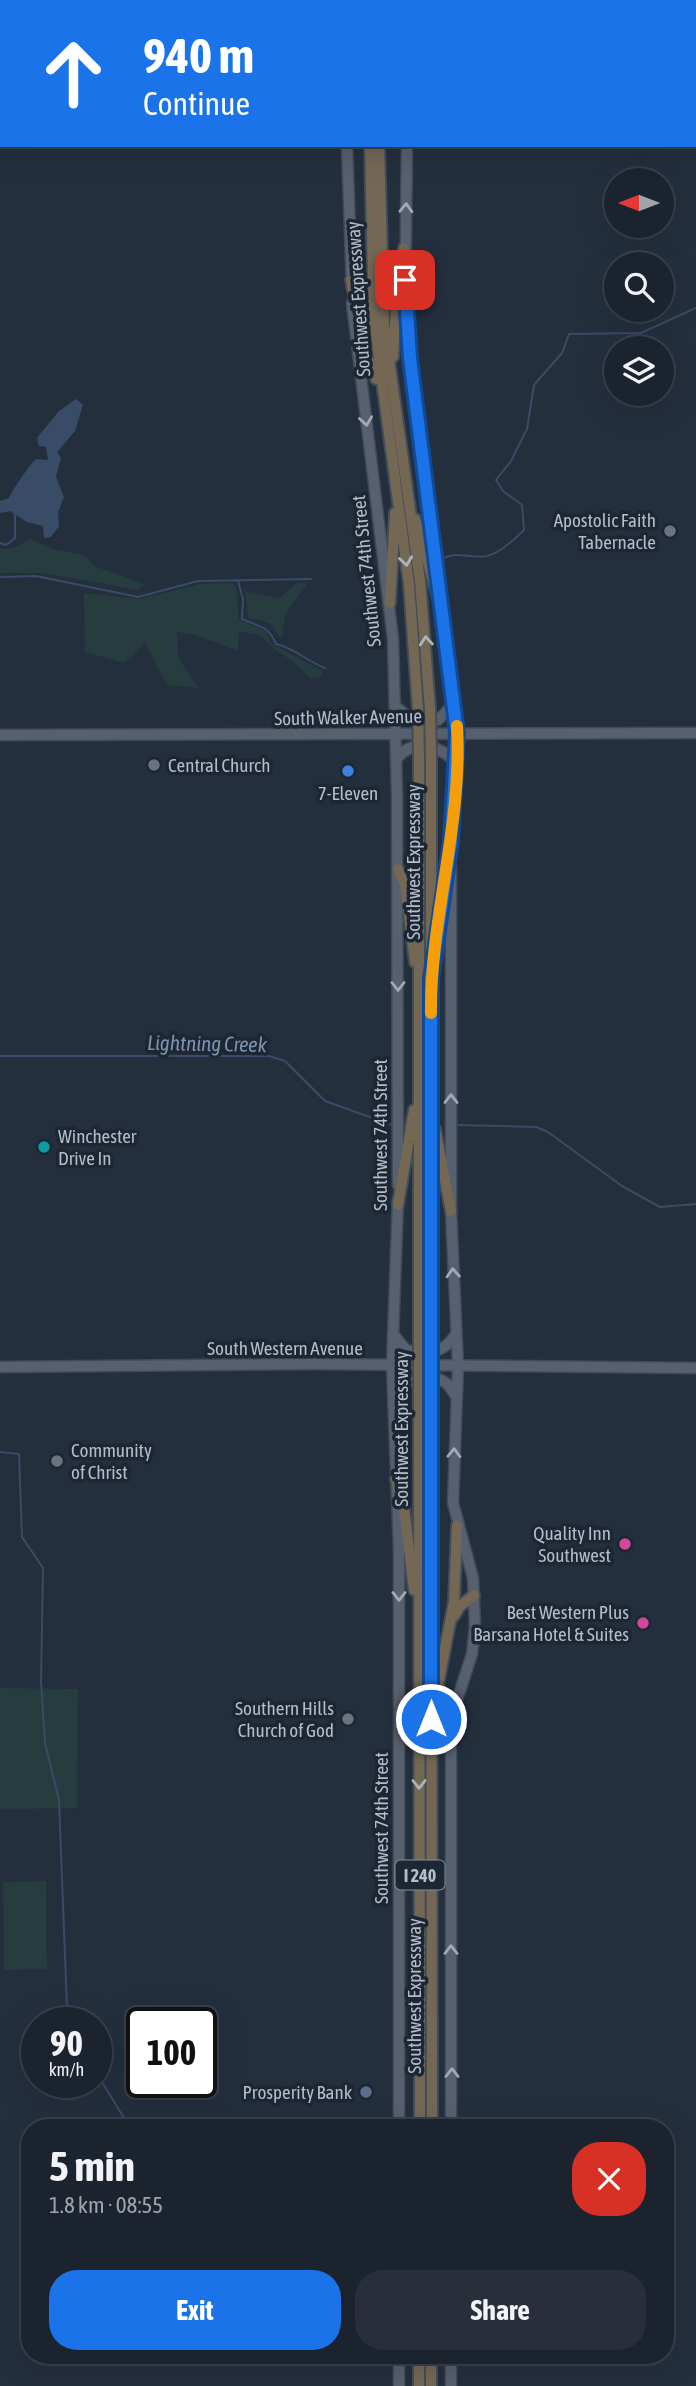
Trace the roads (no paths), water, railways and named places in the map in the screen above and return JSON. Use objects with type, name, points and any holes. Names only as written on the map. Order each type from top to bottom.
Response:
[{"type":"highway","name":"Southwest Expressway","points":[[370,147],[370,262],[424,709]]},
{"type":"highway","name":"Southwest Expressway","points":[[379,147],[386,390],[408,498],[425,625],[425,980],[431,1109],[425,1342],[419,1390],[420,2119]]},
{"type":"highway","points":[[386,390],[398,274],[404,248]]},
{"type":"highway","points":[[351,280],[369,362],[386,390]]},
{"type":"highway","points":[[390,603],[396,493]]},
{"type":"highway","points":[[408,498],[444,617]]},
{"type":"highway","points":[[425,980],[451,841]]},
{"type":"highway","points":[[398,869],[405,885],[410,940],[425,980]]},
{"type":"highway","name":"Southwest Expressway","points":[[425,980],[419,1091],[425,1342],[431,1390],[432,2119]]},
{"type":"highway","points":[[398,1205],[419,1091]]},
{"type":"highway","points":[[431,1109],[451,1211]]},
{"type":"highway","points":[[396,1479],[404,1508],[419,1617]]},
{"type":"highway","points":[[431,1719],[451,1621],[457,1525]]},
{"type":"highway","points":[[451,1621],[460,1606],[474,1595]]},
{"type":"highway","points":[[419,2386],[425,2364]]},
{"type":"highway","points":[[428,2364],[431,2386]]},
{"type":"highway","points":[[430,2364],[439,2386]]},
{"type":"main road","name":"Southwest 74th Street","points":[[347,147],[351,280],[359,372],[390,603],[397,758],[398,1205],[392,1366],[399,1549],[399,2119]]},
{"type":"main road","points":[[407,147],[404,248],[410,358],[457,733],[451,841],[451,1211],[457,1366],[453,1490],[457,1525],[472,1574],[474,1595],[472,1654],[454,1709],[451,1738],[452,2119]]},
{"type":"main road","points":[[395,706],[411,719],[438,720],[454,704]]},
{"type":"main road","name":"South Walker Avenue","points":[[0,735],[696,733]]},
{"type":"main road","points":[[397,758],[411,747],[438,747],[456,763]]},
{"type":"main road","points":[[393,1334],[403,1347],[411,1351],[445,1350],[456,1334]]},
{"type":"main road","name":"South Western Avenue","points":[[0,1367],[696,1368]]},
{"type":"main road","points":[[393,1392],[408,1380],[438,1379],[447,1384],[457,1396]]},
{"type":"main road","points":[[399,2364],[399,2386]]},
{"type":"main road","points":[[451,2364],[451,2386]]},
{"type":"water","points":[[76,399],[83,405],[75,431],[57,452],[61,458],[56,477],[64,497],[58,512],[59,526],[51,537],[44,538],[43,526],[27,522],[10,511],[0,513],[0,501],[9,498],[36,459],[48,460],[46,447],[39,446],[37,438],[59,411]]},
{"type":"waterway","points":[[442,559],[453,555],[487,556],[507,545],[524,530],[522,505],[503,491],[496,480],[511,461],[527,429],[534,385],[562,353],[569,334],[641,333],[696,308]]},
{"type":"waterway","points":[[0,543],[6,545],[15,538],[15,513]]},
{"type":"waterway","points":[[0,577],[36,576],[138,597],[198,581],[311,579]]},
{"type":"waterway","points":[[238,581],[243,599],[242,619],[266,630],[276,644],[325,668]]},
{"type":"waterway","name":"Lightning Creek","points":[[0,1056],[269,1056],[285,1061],[325,1101],[392,1125]]},
{"type":"waterway","name":"Lightning Creek","points":[[457,1125],[536,1127],[548,1132],[622,1186],[660,1207],[696,1204]]},
{"type":"waterway","points":[[0,1452],[19,1454],[22,1537],[43,1568],[41,1682],[45,1743],[59,1800],[67,2007]]},
{"type":"waterway","points":[[112,2098],[125,2119]]},
{"type":"place","name":"Apostolic Faith Tabernacle","points":[[670,531]]},
{"type":"place","name":"Central Church","points":[[154,765]]},
{"type":"place","name":"7-Eleven","points":[[348,771]]},
{"type":"place","name":"Winchester Drive In","points":[[44,1147]]},
{"type":"place","name":"Community of Christ","points":[[57,1461]]},
{"type":"place","name":"Quality Inn Southwest","points":[[625,1544]]},
{"type":"place","name":"Best Western Plus Barsana Hotel & Suites","points":[[643,1623]]},
{"type":"place","name":"Southern Hills Church of God","points":[[348,1719]]},
{"type":"place","name":"Prosperity Bank","points":[[366,2092]]}]
